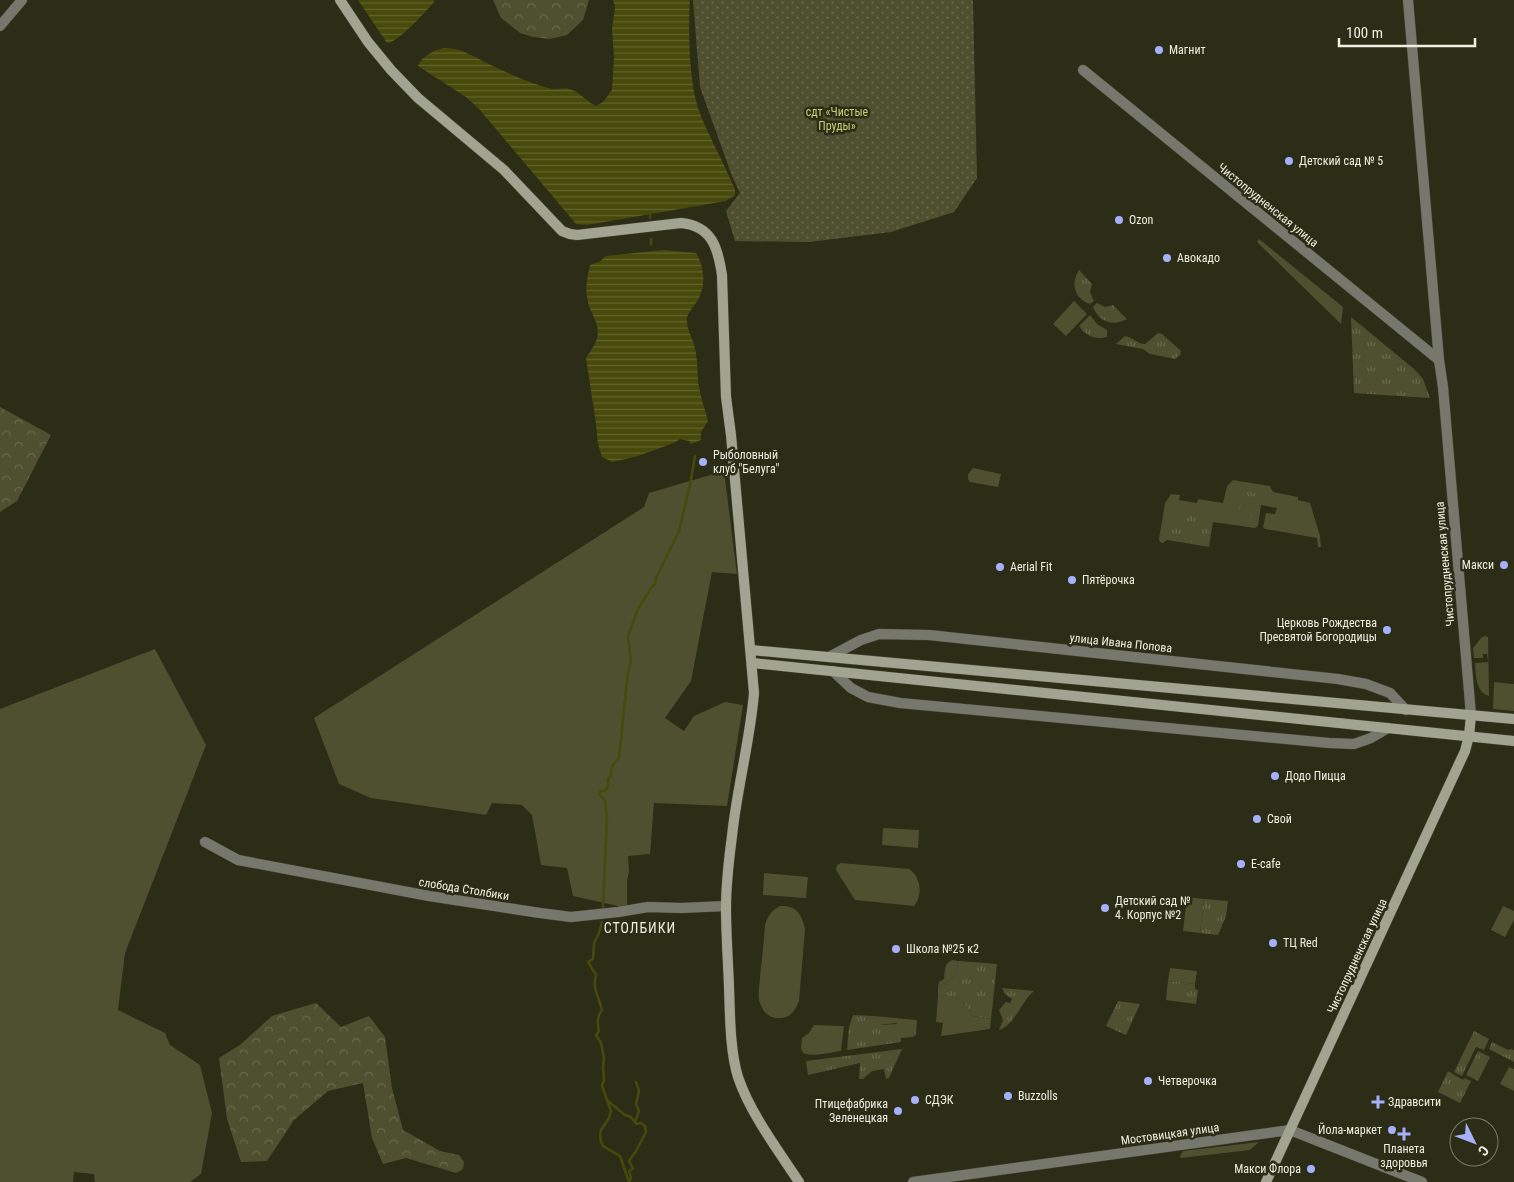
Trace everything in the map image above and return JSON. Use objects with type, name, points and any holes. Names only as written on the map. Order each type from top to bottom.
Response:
[{"type":"main road","points":[[340,0],[368,42],[418,98],[504,170],[562,230],[578,235],[681,223],[696,226],[703,230],[714,242],[720,259],[722,275],[726,397],[754,694],[753,710],[732,833],[726,906],[735,1066],[745,1094],[760,1122],[798,1182]]},
{"type":"main road","points":[[751,650],[1514,719]]},
{"type":"main road","points":[[752,663],[1514,741]]},
{"type":"main road","name":"Чистопрудненская улица","points":[[1266,1182],[1465,751],[1471,715]]},
{"type":"street","points":[[0,26],[22,0]]},
{"type":"street","points":[[1408,0],[1439,360]]},
{"type":"street","name":"Чистопрудненская улица","points":[[1083,70],[1439,360],[1444,397],[1471,715]]},
{"type":"street","name":"улица Ивана Попова","points":[[829,657],[861,640],[880,634],[929,635],[1338,678],[1366,684],[1390,693],[1406,710]]},
{"type":"street","points":[[833,672],[851,688],[868,697],[900,703],[1329,743],[1354,744],[1371,738],[1388,728]]},
{"type":"street","name":"слобода Столбики","points":[[206,842],[238,860],[429,896],[570,917],[648,907],[726,906]]},
{"type":"street","name":"Мостовицкая улица","points":[[914,1182],[1290,1130],[1422,1182]]},
{"type":"green space","points":[[493,0],[589,0],[583,20],[567,35],[550,39],[520,33],[501,18]]},
{"type":"green space","name":"сдт «Чистые Пруды»","points":[[693,0],[973,0],[977,178],[954,212],[891,232],[809,242],[735,241],[726,211],[740,193],[700,87]]},
{"type":"green space","points":[[1259,239],[1343,307],[1341,324],[1257,242]]},
{"type":"green space","points":[[1079,270],[1092,284],[1090,292],[1094,301],[1090,304],[1081,299],[1076,290],[1075,281]]},
{"type":"green space","points":[[1074,301],[1087,314],[1066,336],[1053,324]]},
{"type":"green space","points":[[1097,303],[1105,307],[1113,305],[1127,319],[1117,323],[1107,322],[1099,316],[1093,307]]},
{"type":"green space","points":[[1090,315],[1097,324],[1107,330],[1107,337],[1091,336],[1079,326]]},
{"type":"green space","points":[[1351,317],[1414,369],[1423,379],[1430,398],[1354,393]]},
{"type":"green space","points":[[1158,333],[1162,334],[1181,351],[1180,355],[1175,359],[1150,354],[1143,349],[1116,344],[1125,336],[1145,344]]},
{"type":"green space","points":[[0,407],[51,435],[17,501],[0,512]]},
{"type":"green space","points":[[973,468],[1001,474],[998,487],[970,482],[968,474]]},
{"type":"green space","points":[[724,471],[737,574],[712,572],[691,681],[665,718],[684,731],[694,716],[725,702],[743,705],[727,806],[654,803],[650,854],[628,856],[627,908],[573,896],[567,868],[541,865],[532,815],[522,805],[492,803],[486,815],[371,798],[339,784],[314,718],[644,507],[649,493]]},
{"type":"green space","points":[[1233,480],[1270,486],[1273,492],[1298,497],[1298,500],[1310,503],[1320,536],[1321,547],[1318,547],[1317,538],[1265,529],[1263,527],[1266,513],[1275,514],[1277,508],[1261,505],[1258,526],[1255,528],[1213,522],[1209,547],[1167,540],[1163,543],[1160,542],[1165,503],[1171,494],[1180,495],[1179,500],[1197,503],[1198,499],[1223,503],[1227,486]]},
{"type":"green space","points":[[1243,491],[1260,494],[1255,518],[1238,515]]},
{"type":"green space","points":[[1168,509],[1212,517],[1206,545],[1163,537]]},
{"type":"green space","points":[[1485,636],[1488,637],[1489,696],[1484,694],[1479,687],[1475,663],[1488,662],[1487,654],[1483,654],[1483,658],[1474,658],[1473,648]]},
{"type":"green space","points":[[155,649],[206,745],[125,953],[118,1010],[165,1033],[170,1045],[200,1065],[212,1113],[201,1174],[190,1182],[95,1182],[94,1174],[74,1172],[73,1182],[0,1182],[0,709]]},
{"type":"green space","points":[[1494,682],[1514,684],[1514,711],[1493,709]]},
{"type":"green space","points":[[883,828],[919,830],[918,848],[882,845]]},
{"type":"green space","points":[[841,863],[909,869],[918,881],[920,892],[917,902],[914,906],[855,900],[836,870],[837,865]]},
{"type":"green space","points":[[764,873],[808,877],[806,898],[763,895]]},
{"type":"green space","points":[[1187,897],[1204,899],[1200,933],[1183,931]]},
{"type":"green space","points":[[1204,899],[1228,901],[1226,916],[1218,935],[1200,933]]},
{"type":"green space","points":[[780,906],[794,909],[800,915],[805,929],[799,1001],[790,1015],[784,1018],[776,1018],[767,1014],[763,1009],[759,1000],[759,993],[765,925],[770,914]]},
{"type":"green space","points":[[1503,906],[1514,911],[1514,920],[1505,937],[1491,930]]},
{"type":"green space","points":[[953,960],[958,961],[955,974],[950,980],[938,986],[939,982],[944,979],[946,965]]},
{"type":"green space","points":[[958,961],[997,964],[991,1019],[972,1016],[963,1002],[954,997],[938,995],[938,986],[953,977],[957,970]]},
{"type":"green space","points":[[1170,968],[1197,971],[1195,984],[1168,981]]},
{"type":"green space","points":[[1168,981],[1195,984],[1195,989],[1198,990],[1196,1004],[1166,1000]]},
{"type":"green space","points":[[1002,988],[1034,991],[1013,1019],[999,1030],[1003,1020],[999,1010],[1006,1002],[1010,1003],[1012,999],[1005,994]]},
{"type":"green space","points":[[938,995],[954,997],[963,1002],[972,1016],[991,1019],[990,1029],[941,1036],[943,1023],[936,1022]]},
{"type":"green space","points":[[1118,1001],[1140,1004],[1126,1035],[1106,1026]]},
{"type":"green space","points":[[316,1003],[341,1027],[369,1016],[385,1037],[392,1088],[403,1130],[440,1151],[459,1155],[464,1162],[463,1169],[456,1173],[406,1158],[383,1164],[372,1138],[363,1083],[328,1091],[294,1120],[267,1161],[241,1162],[227,1119],[219,1058],[240,1045],[272,1016]]},
{"type":"green space","points":[[853,1015],[874,1016],[878,1019],[880,1025],[899,1024],[901,1027],[901,1042],[847,1050],[849,1027]]},
{"type":"green space","points":[[874,1016],[917,1020],[916,1035],[901,1038],[901,1027],[896,1023],[879,1025],[878,1019]]},
{"type":"green space","points":[[814,1025],[844,1026],[841,1051],[814,1055],[804,1053],[801,1048],[802,1038],[809,1033]]},
{"type":"green space","points":[[1474,1031],[1489,1039],[1484,1050],[1476,1047],[1462,1076],[1454,1072]]},
{"type":"green space","points":[[1492,1042],[1508,1050],[1514,1050],[1514,1062],[1489,1049]]},
{"type":"green space","points":[[902,1049],[889,1078],[886,1079],[884,1069],[872,1071],[863,1079],[859,1079],[860,1063],[808,1075],[806,1061]]},
{"type":"green space","points":[[1478,1051],[1490,1057],[1478,1081],[1466,1075]]},
{"type":"green space","points":[[1509,1067],[1514,1069],[1514,1091],[1500,1084]]},
{"type":"green space","points":[[1448,1071],[1463,1080],[1464,1078],[1471,1081],[1460,1103],[1438,1092]]},
{"type":"green space","points":[[1259,1142],[1250,1150],[1181,1158],[1180,1156],[1183,1151]]},
{"type":"shaded area","points":[[358,0],[434,0],[434,2],[405,32],[392,42],[387,43]]},
{"type":"shaded area","points":[[613,0],[690,0],[690,54],[695,96],[702,118],[735,190],[735,195],[726,201],[587,225],[576,224],[480,110],[466,97],[418,66],[429,54],[438,50],[452,48],[470,54],[533,83],[551,89],[574,90],[596,106],[603,102],[612,90],[614,57],[612,29],[615,7]]},
{"type":"shaded area","points":[[663,250],[696,253],[701,264],[703,287],[698,301],[690,310],[687,322],[695,348],[699,387],[708,421],[701,432],[701,440],[691,444],[689,441],[680,439],[635,457],[612,462],[602,457],[598,444],[586,358],[598,335],[598,329],[586,292],[590,265],[599,262],[606,256]]},
{"type":"waterway","points":[[650,213],[650,218]]},
{"type":"waterway","points":[[651,239],[651,244]]},
{"type":"waterway","points":[[603,907],[607,816],[605,801],[599,794],[608,787],[611,770],[619,758],[628,672],[631,662],[628,636],[638,609],[655,584],[656,578],[679,531],[695,456]]},
{"type":"waterway","points":[[602,922],[594,943],[593,959],[588,962],[596,975],[595,989],[602,1010],[598,1020],[599,1031],[596,1035],[601,1043],[604,1058],[604,1080],[602,1086],[611,1111],[601,1130],[600,1136],[603,1146],[620,1156],[629,1182]]},
{"type":"waterway","points":[[629,1182],[631,1178],[629,1171],[633,1169],[629,1161],[646,1132],[645,1126],[635,1122],[639,1111],[636,1104],[639,1091],[636,1082]]},
{"type":"waterway","points":[[608,1101],[634,1121]]},
{"type":"place","name":"Магнит","points":[[1159,50]]},
{"type":"place","name":"Детский сад № 5","points":[[1289,161]]},
{"type":"place","name":"Ozon","points":[[1119,220]]},
{"type":"place","name":"Авокадо","points":[[1167,258]]},
{"type":"place","name":"Рыболовный клуб \"Белуга\"","points":[[703,462]]},
{"type":"place","name":"Макси","points":[[1504,565]]},
{"type":"place","name":"Aerial Fit","points":[[1000,567]]},
{"type":"place","name":"Пятёрочка","points":[[1072,580]]},
{"type":"place","name":"Церковь Рождества Пресвятой Богородицы","points":[[1387,630]]},
{"type":"place","name":"Додо Пицца","points":[[1275,776]]},
{"type":"place","name":"Свой","points":[[1257,819]]},
{"type":"place","name":"E-cafe","points":[[1241,864]]},
{"type":"place","name":"Детский сад № 4. Корпус №2","points":[[1105,908]]},
{"type":"place","name":"ТЦ Red","points":[[1273,943]]},
{"type":"place","name":"Школа №25 к2","points":[[896,949]]},
{"type":"place","name":"Четверочка","points":[[1148,1081]]},
{"type":"place","name":"Buzzolls","points":[[1008,1096]]},
{"type":"place","name":"СДЭК","points":[[915,1100]]},
{"type":"place","name":"Здравсити","points":[[1378,1102]]},
{"type":"place","name":"Птицефабрика Зеленецкая","points":[[898,1111]]},
{"type":"place","name":"Йола-маркет","points":[[1392,1130]]},
{"type":"place","name":"Планета здоровья","points":[[1404,1134]]},
{"type":"place","name":"Макси Флора","points":[[1311,1169]]},
{"type":"district","name":"СТОЛБИКИ","points":[[640,928]]}]
